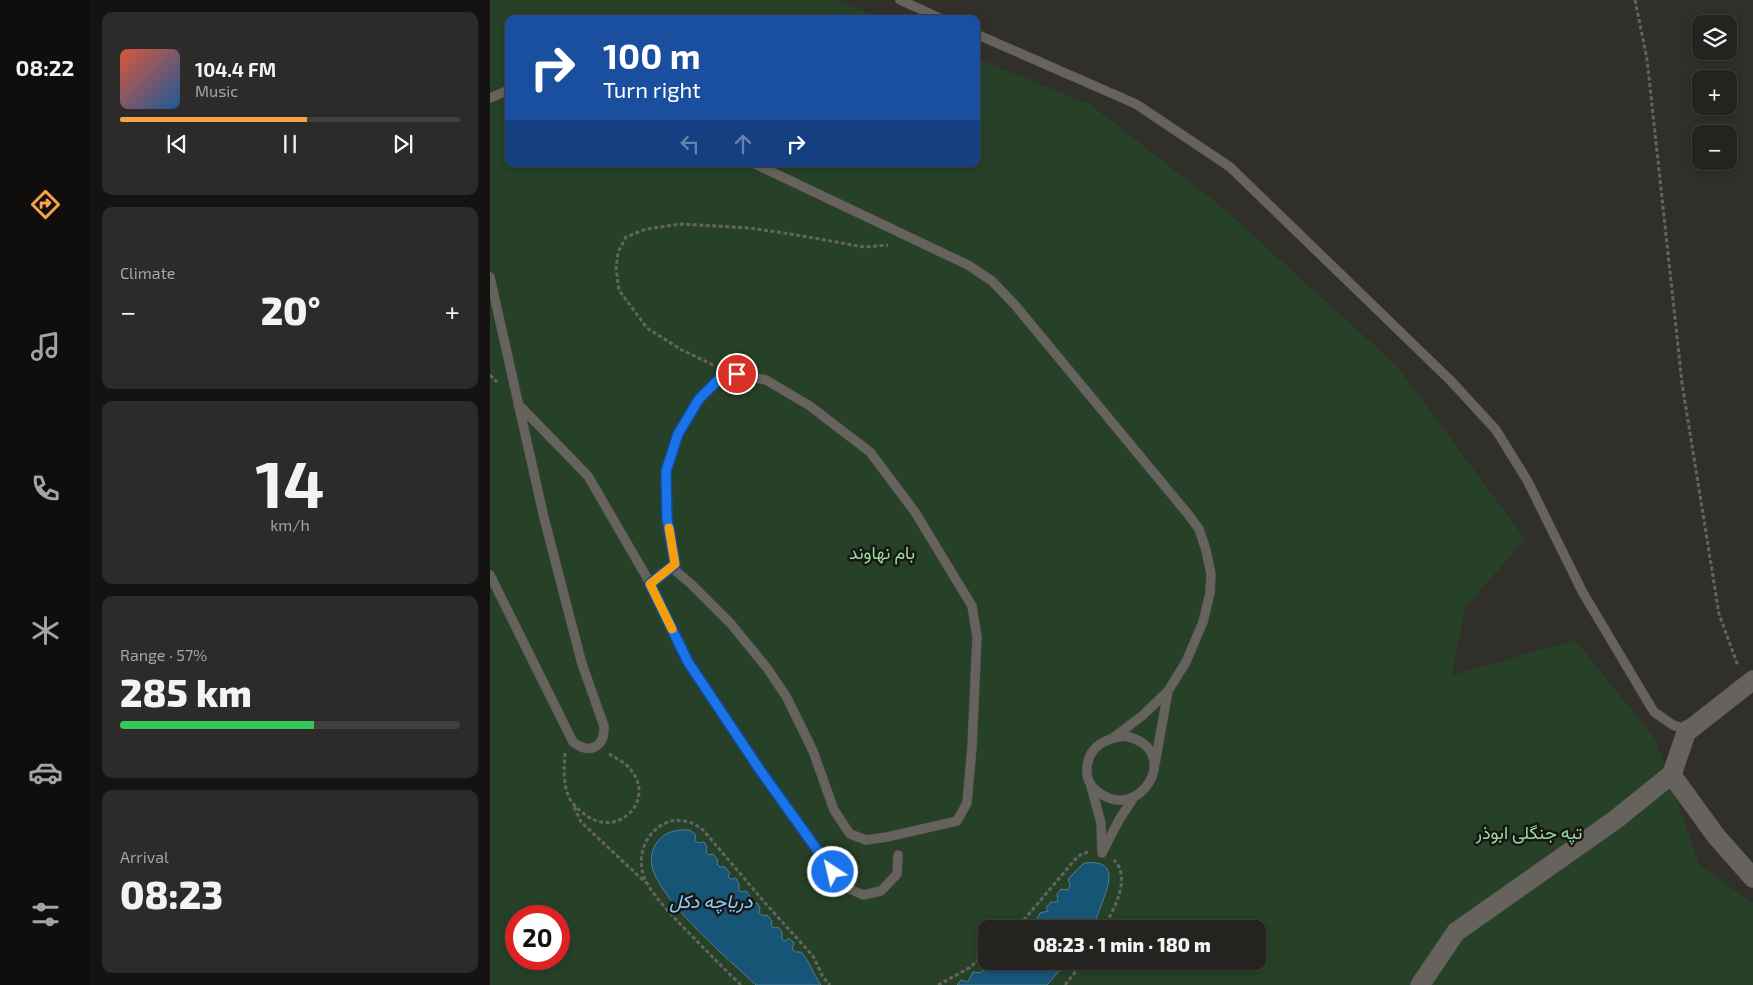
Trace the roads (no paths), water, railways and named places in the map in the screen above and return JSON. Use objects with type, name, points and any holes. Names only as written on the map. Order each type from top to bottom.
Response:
[{"type":"street","points":[[1420,985],[1456,932],[1615,820],[1671,774],[1687,730],[1706,718],[1749,683]]},
{"type":"street","points":[[1671,774],[1716,836],[1753,878]]},
{"type":"lane","points":[[900,0],[933,15]]},
{"type":"lane","points":[[980,36],[1136,104],[1230,167],[1451,381],[1496,430],[1527,480],[1583,592],[1654,712],[1673,725],[1687,730]]},
{"type":"lane","points":[[490,98],[505,92]]},
{"type":"lane","points":[[761,167],[968,265],[992,281],[1015,305],[1158,476],[1199,529],[1211,574],[1210,593],[1203,622],[1186,662],[1168,691],[1142,716],[1114,737],[1095,747],[1089,755],[1086,774],[1101,823],[1102,853],[1119,820],[1135,796]]},
{"type":"lane","points":[[490,276],[544,518],[582,664],[604,726],[605,733],[596,746],[588,750],[580,748],[573,742],[490,575]]},
{"type":"lane","points":[[650,584],[675,564],[667,518],[666,471],[678,434],[699,399],[719,379],[737,374],[766,380],[810,406],[870,452],[915,512],[972,606],[977,636],[972,747],[966,803],[957,821],[866,840],[850,834],[834,810],[813,751],[786,696],[731,624],[690,583],[671,568]]},
{"type":"lane","points":[[518,403],[588,476],[650,584],[688,662],[760,770],[843,886],[863,895],[882,891],[897,874],[898,856]]},
{"type":"lane","points":[[1090,784],[1104,796],[1127,799],[1143,791],[1149,784],[1153,777],[1168,691]]},
{"type":"lane","points":[[1114,737],[1125,736],[1140,742],[1152,755],[1155,767]]},
{"type":"water","name":"دریاچه دکل","points":[[682,830],[690,830],[696,835],[695,840],[698,843],[704,842],[707,847],[706,852],[709,855],[713,854],[718,860],[717,864],[720,867],[725,867],[730,873],[728,877],[731,879],[736,878],[741,892],[746,891],[750,896],[749,902],[752,904],[757,903],[760,908],[759,913],[763,916],[767,915],[772,921],[771,925],[774,928],[778,927],[782,932],[782,939],[785,941],[789,938],[794,943],[792,949],[795,952],[801,952],[821,985],[756,985],[698,931],[659,884],[651,860],[654,847],[664,835]]},
{"type":"water","points":[[1084,863],[1095,863],[1107,868],[1109,880],[1096,920],[1036,920],[1040,913],[1048,911],[1046,907],[1051,902],[1058,902],[1057,894],[1061,889],[1068,890],[1070,885],[1068,879]]},
{"type":"water","points":[[983,970],[1060,970],[1047,985],[957,985],[961,980],[968,982],[973,972],[980,973]]},
{"type":"park label","name":"بام نهاوند","points":[[882,553]]},
{"type":"park label","name":"تپه جنگلی ابوذر","points":[[1529,833]]}]
